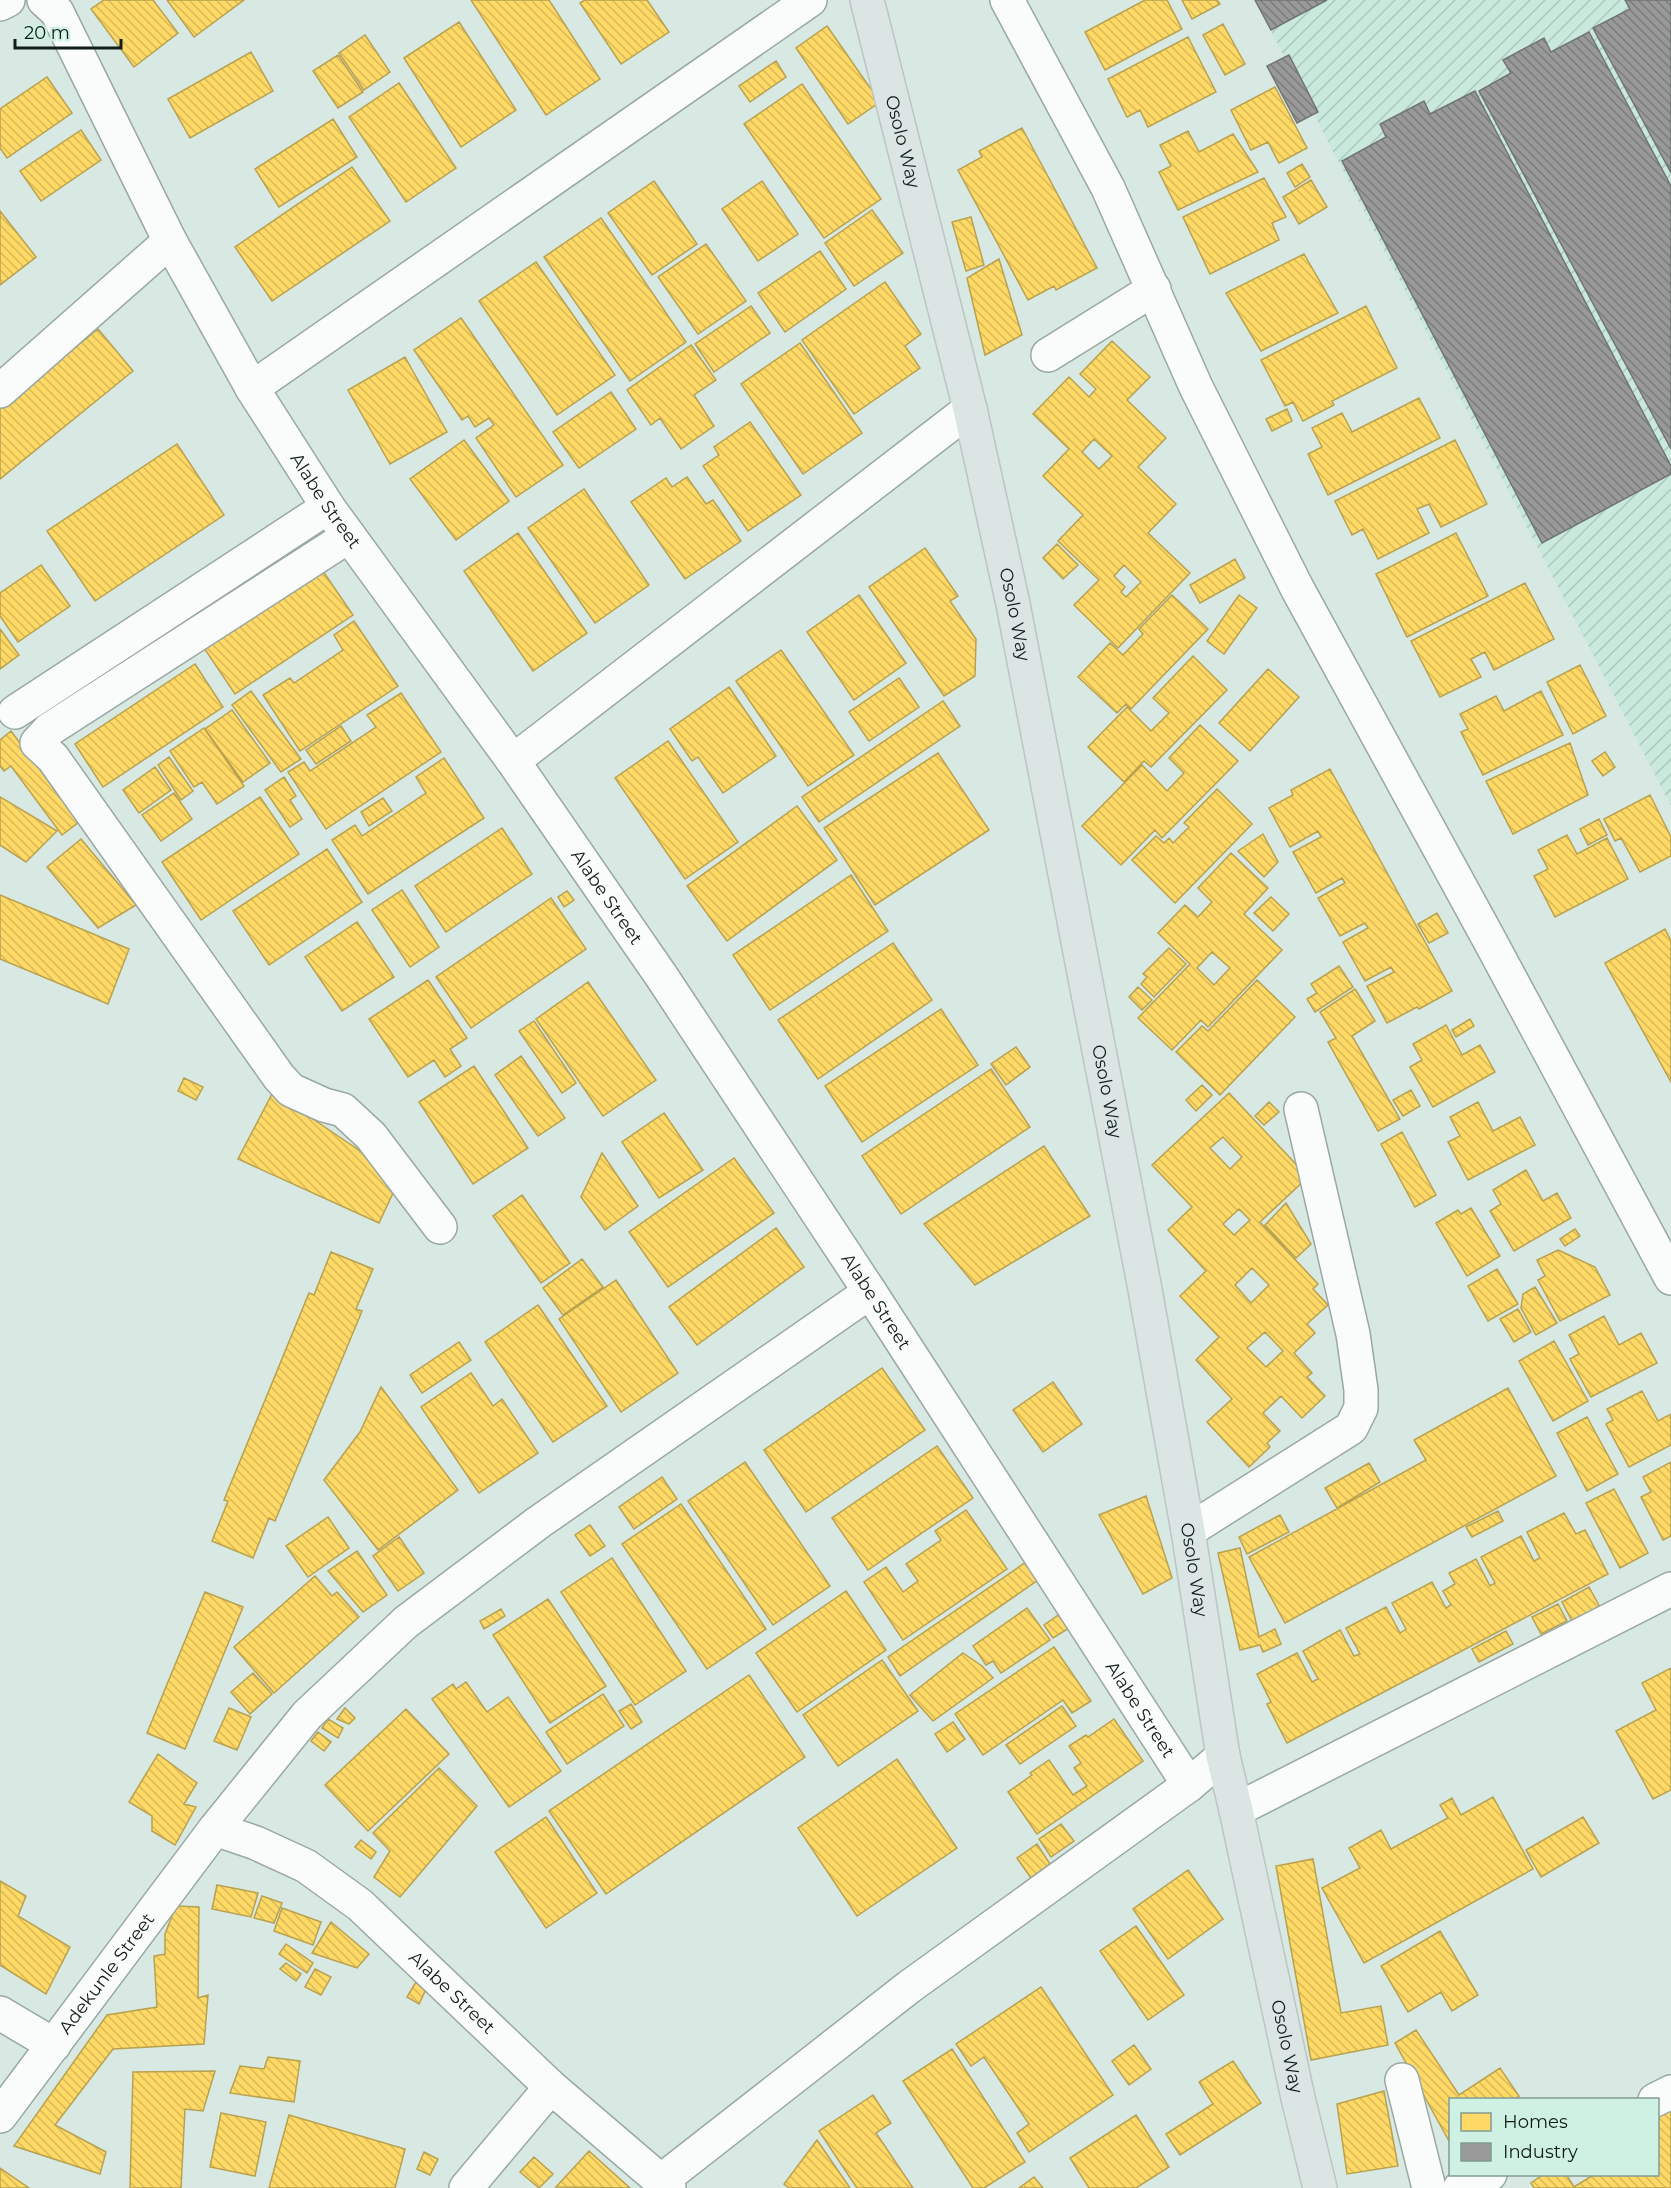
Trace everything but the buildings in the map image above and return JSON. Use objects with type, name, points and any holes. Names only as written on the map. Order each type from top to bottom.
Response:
[{"type":"main road","name":"Osolo Way","points":[[867,0],[970,408],[1015,616],[1144,1284],[1188,1531],[1222,1756],[1320,2188]]},
{"type":"street","points":[[0,3],[8,0]]},
{"type":"street","name":"Alabe Street","points":[[44,0],[57,12],[170,241],[252,388],[328,507],[513,761],[662,977],[870,1292],[1189,1785]]},
{"type":"street","points":[[252,388],[810,0]]},
{"type":"street","points":[[1006,0],[1108,188],[1196,387],[1297,588],[1485,930],[1671,1278]]},
{"type":"street","points":[[0,391],[170,241]]},
{"type":"street","points":[[1048,355],[1154,288]]},
{"type":"street","points":[[513,761],[970,408]]},
{"type":"street","points":[[15,712],[328,507]]},
{"type":"street","points":[[349,536],[50,729],[37,743],[53,758],[279,1077],[291,1090],[324,1105],[344,1110],[371,1136],[440,1227]]},
{"type":"street","points":[[1188,1531],[1351,1428],[1361,1407],[1361,1390],[1353,1334],[1301,1109]]},
{"type":"street","name":"Adekunle Street","points":[[0,2116],[215,1829],[308,1715],[406,1622],[538,1522],[870,1292]]},
{"type":"street","points":[[1236,1810],[1671,1589]]},
{"type":"street","points":[[665,2184],[909,1987],[1189,1785],[1222,1756]]},
{"type":"street","name":"Alabe Street","points":[[215,1829],[256,1842],[306,1866],[360,1905],[550,2087],[665,2184]]},
{"type":"street","points":[[0,2013],[54,2045]]},
{"type":"street","points":[[1402,2079],[1429,2188]]},
{"type":"street","points":[[466,2188],[550,2087]]},
{"type":"street","points":[[1460,2188],[1488,2176]]},
{"type":"shaded area","points":[[1255,0],[1671,0],[1671,806]]}]
